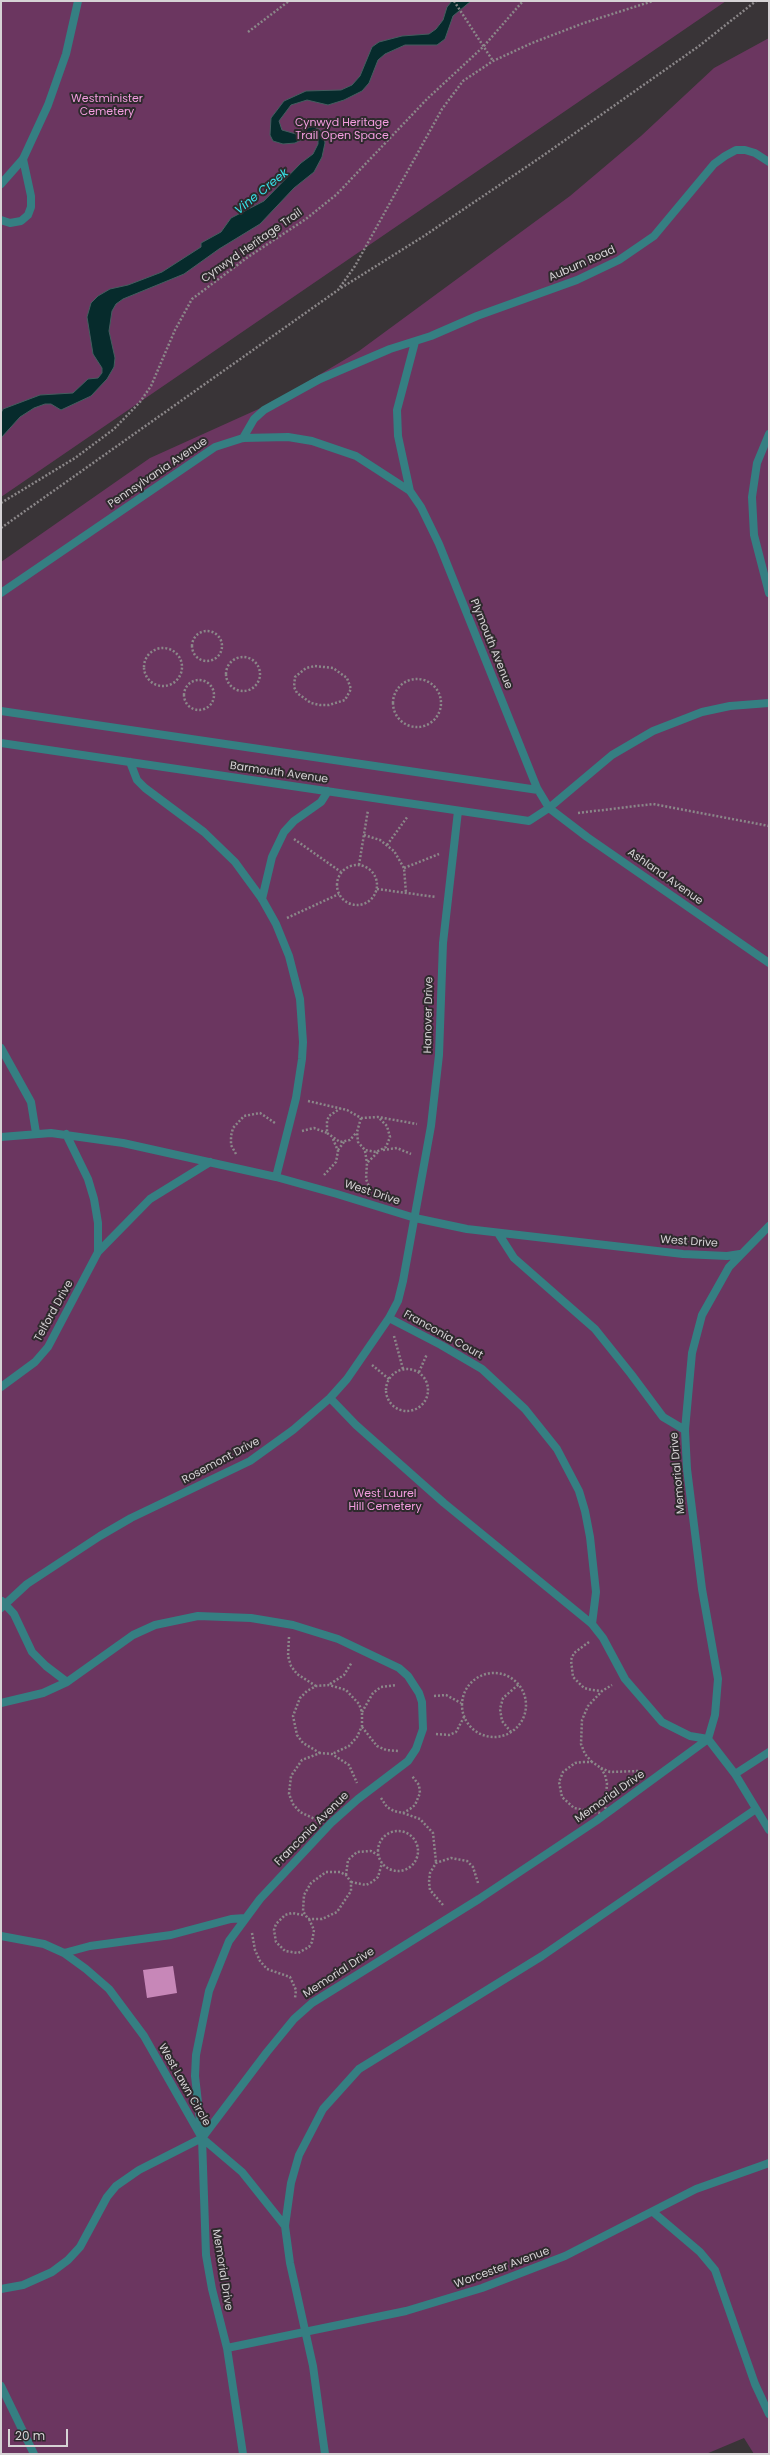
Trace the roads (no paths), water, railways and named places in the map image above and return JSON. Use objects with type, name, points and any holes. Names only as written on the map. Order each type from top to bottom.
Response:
[{"type":"lane","points":[[1,184],[23,159],[57,81],[66,54],[78,1]]},
{"type":"lane","name":"Auburn Road","points":[[415,342],[477,316],[577,280],[619,260],[654,236],[714,164],[736,150],[754,152],[769,162]]},
{"type":"lane","points":[[1,220],[10,223],[21,221],[28,215],[31,207],[31,196],[23,159]]},
{"type":"lane","points":[[243,438],[254,419],[264,410],[289,394],[359,361],[415,342]]},
{"type":"lane","name":"Plymouth Avenue","points":[[415,342],[397,410],[398,436],[410,491],[439,544],[538,790],[549,808]]},
{"type":"lane","points":[[769,434],[757,463],[752,503],[754,535],[769,593]]},
{"type":"lane","name":"Plymouth Avenue","points":[[243,438],[288,437],[334,447],[376,467],[410,491]]},
{"type":"lane","name":"Pennsylvania Avenue","points":[[1,593],[202,455],[215,447],[243,438]]},
{"type":"lane","name":"Barmouth Avenue","points":[[1,743],[530,821],[549,808],[612,755],[653,731],[702,712],[730,706],[769,703]]},
{"type":"lane","name":"Barmouth Avenue","points":[[1,711],[538,790]]},
{"type":"lane","points":[[130,762],[137,780],[220,846],[248,878],[276,924],[295,976],[302,1019],[302,1059],[296,1098],[276,1177]]},
{"type":"lane","points":[[262,899],[272,857],[284,832],[294,822],[321,802],[328,791]]},
{"type":"lane","name":"Ashland Avenue","points":[[549,808],[558,816],[769,963]]},
{"type":"lane","name":"Hanover Drive","points":[[415,1218],[431,1126],[439,1055],[441,974],[458,811]]},
{"type":"lane","points":[[1,1048],[31,1102],[36,1133]]},
{"type":"lane","name":"West Drive","points":[[1,1137],[36,1133],[66,1134],[124,1143],[276,1177],[415,1218],[498,1233],[683,1254],[727,1256],[740,1254]]},
{"type":"lane","name":"Telford Drive","points":[[66,1134],[88,1179],[94,1199],[98,1223],[98,1252]]},
{"type":"lane","name":"Telford Drive","points":[[1,1387],[35,1362],[48,1347],[98,1252],[150,1199],[210,1162]]},
{"type":"lane","name":"Rosemont Drive","points":[[2,1604],[27,1584],[124,1522],[250,1460],[294,1430],[330,1398],[363,1357],[389,1318],[398,1301],[404,1281],[415,1218]]},
{"type":"lane","name":"Memorial Drive","points":[[244,2454],[227,2348],[212,2289],[206,2255],[202,2138],[294,2019],[318,1998],[479,1899],[605,1814],[708,1739],[715,1715],[718,1679],[700,1573],[686,1470],[685,1430],[688,1374],[696,1333],[711,1298],[725,1273],[740,1254],[769,1226]]},
{"type":"lane","points":[[498,1233],[514,1258],[595,1329],[663,1417],[685,1430]]},
{"type":"lane","name":"Franconia Court","points":[[389,1318],[434,1341],[482,1369],[524,1409],[557,1449],[569,1470],[585,1511],[590,1537],[596,1592],[592,1624]]},
{"type":"lane","points":[[330,1398],[362,1430],[444,1503],[592,1624],[603,1638],[625,1679],[651,1712],[662,1722],[675,1730],[690,1736],[708,1739],[735,1774],[769,1830]]},
{"type":"lane","points":[[2,1604],[14,1614],[32,1652],[46,1666],[67,1682]]},
{"type":"lane","name":"Franconia Avenue","points":[[1,1703],[43,1693],[67,1682],[133,1635],[173,1619],[222,1616],[292,1625],[338,1639],[358,1647],[399,1668],[415,1685],[422,1702],[423,1729],[416,1749],[401,1768],[358,1799],[331,1823],[280,1876],[250,1911],[229,1941],[218,1965],[202,2020],[196,2055],[195,2076],[202,2138]]},
{"type":"lane","points":[[735,1774],[769,1752]]},
{"type":"lane","points":[[325,2454],[306,2331],[290,2263],[285,2226],[290,2183],[309,2133],[323,2109],[359,2069],[548,1952],[756,1809]]},
{"type":"lane","points":[[64,1953],[90,1946],[170,1935],[232,1919],[245,1918]]},
{"type":"lane","name":"West Lawn Circle","points":[[1,1936],[44,1944],[64,1953],[86,1969],[109,1989],[128,2013],[166,2073],[202,2138],[138,2170],[116,2186],[107,2197],[80,2247],[52,2272],[23,2285],[1,2289]]},
{"type":"lane","points":[[202,2138],[242,2172],[285,2226]]},
{"type":"lane","name":"Worcester Avenue","points":[[227,2348],[406,2311],[482,2288],[541,2267],[653,2212],[696,2189],[769,2163]]},
{"type":"lane","points":[[653,2212],[700,2252],[715,2270],[755,2384],[769,2414]]},
{"type":"lane","points":[[1,2386],[34,2454]]},
{"type":"water","points":[[452,1],[471,1],[453,16],[445,39],[437,45],[405,45],[385,54],[378,60],[369,83],[362,91],[344,100],[328,105],[307,100],[291,105],[279,121],[282,130],[296,134],[312,126],[320,130],[324,137],[325,143],[322,157],[314,172],[294,188],[260,224],[219,249],[184,274],[123,299],[116,304],[112,311],[109,331],[115,358],[114,367],[107,379],[91,396],[61,410],[51,404],[45,404],[34,408],[20,417],[1,438],[1,413],[3,409],[40,395],[73,393],[88,379],[98,378],[102,373],[102,368],[93,354],[87,317],[91,303],[98,296],[110,289],[128,285],[162,272],[201,247],[201,243],[221,232],[231,218],[264,201],[301,163],[313,154],[318,144],[318,140],[309,136],[295,143],[283,144],[273,141],[270,135],[271,118],[284,101],[306,91],[341,90],[352,85],[360,76],[372,47],[379,42],[402,36],[429,34],[436,29],[443,20],[447,7]]},
{"type":"park label","name":"Westminister Cemetery","points":[[107,105]]},
{"type":"park label","name":"Cynwyd Heritage Trail Open Space","points":[[342,129]]},
{"type":"park label","name":"West Laurel Hill Cemetery","points":[[385,1500]]},
{"type":"water label","name":"Vine Creek","points":[[262,192]]}]
